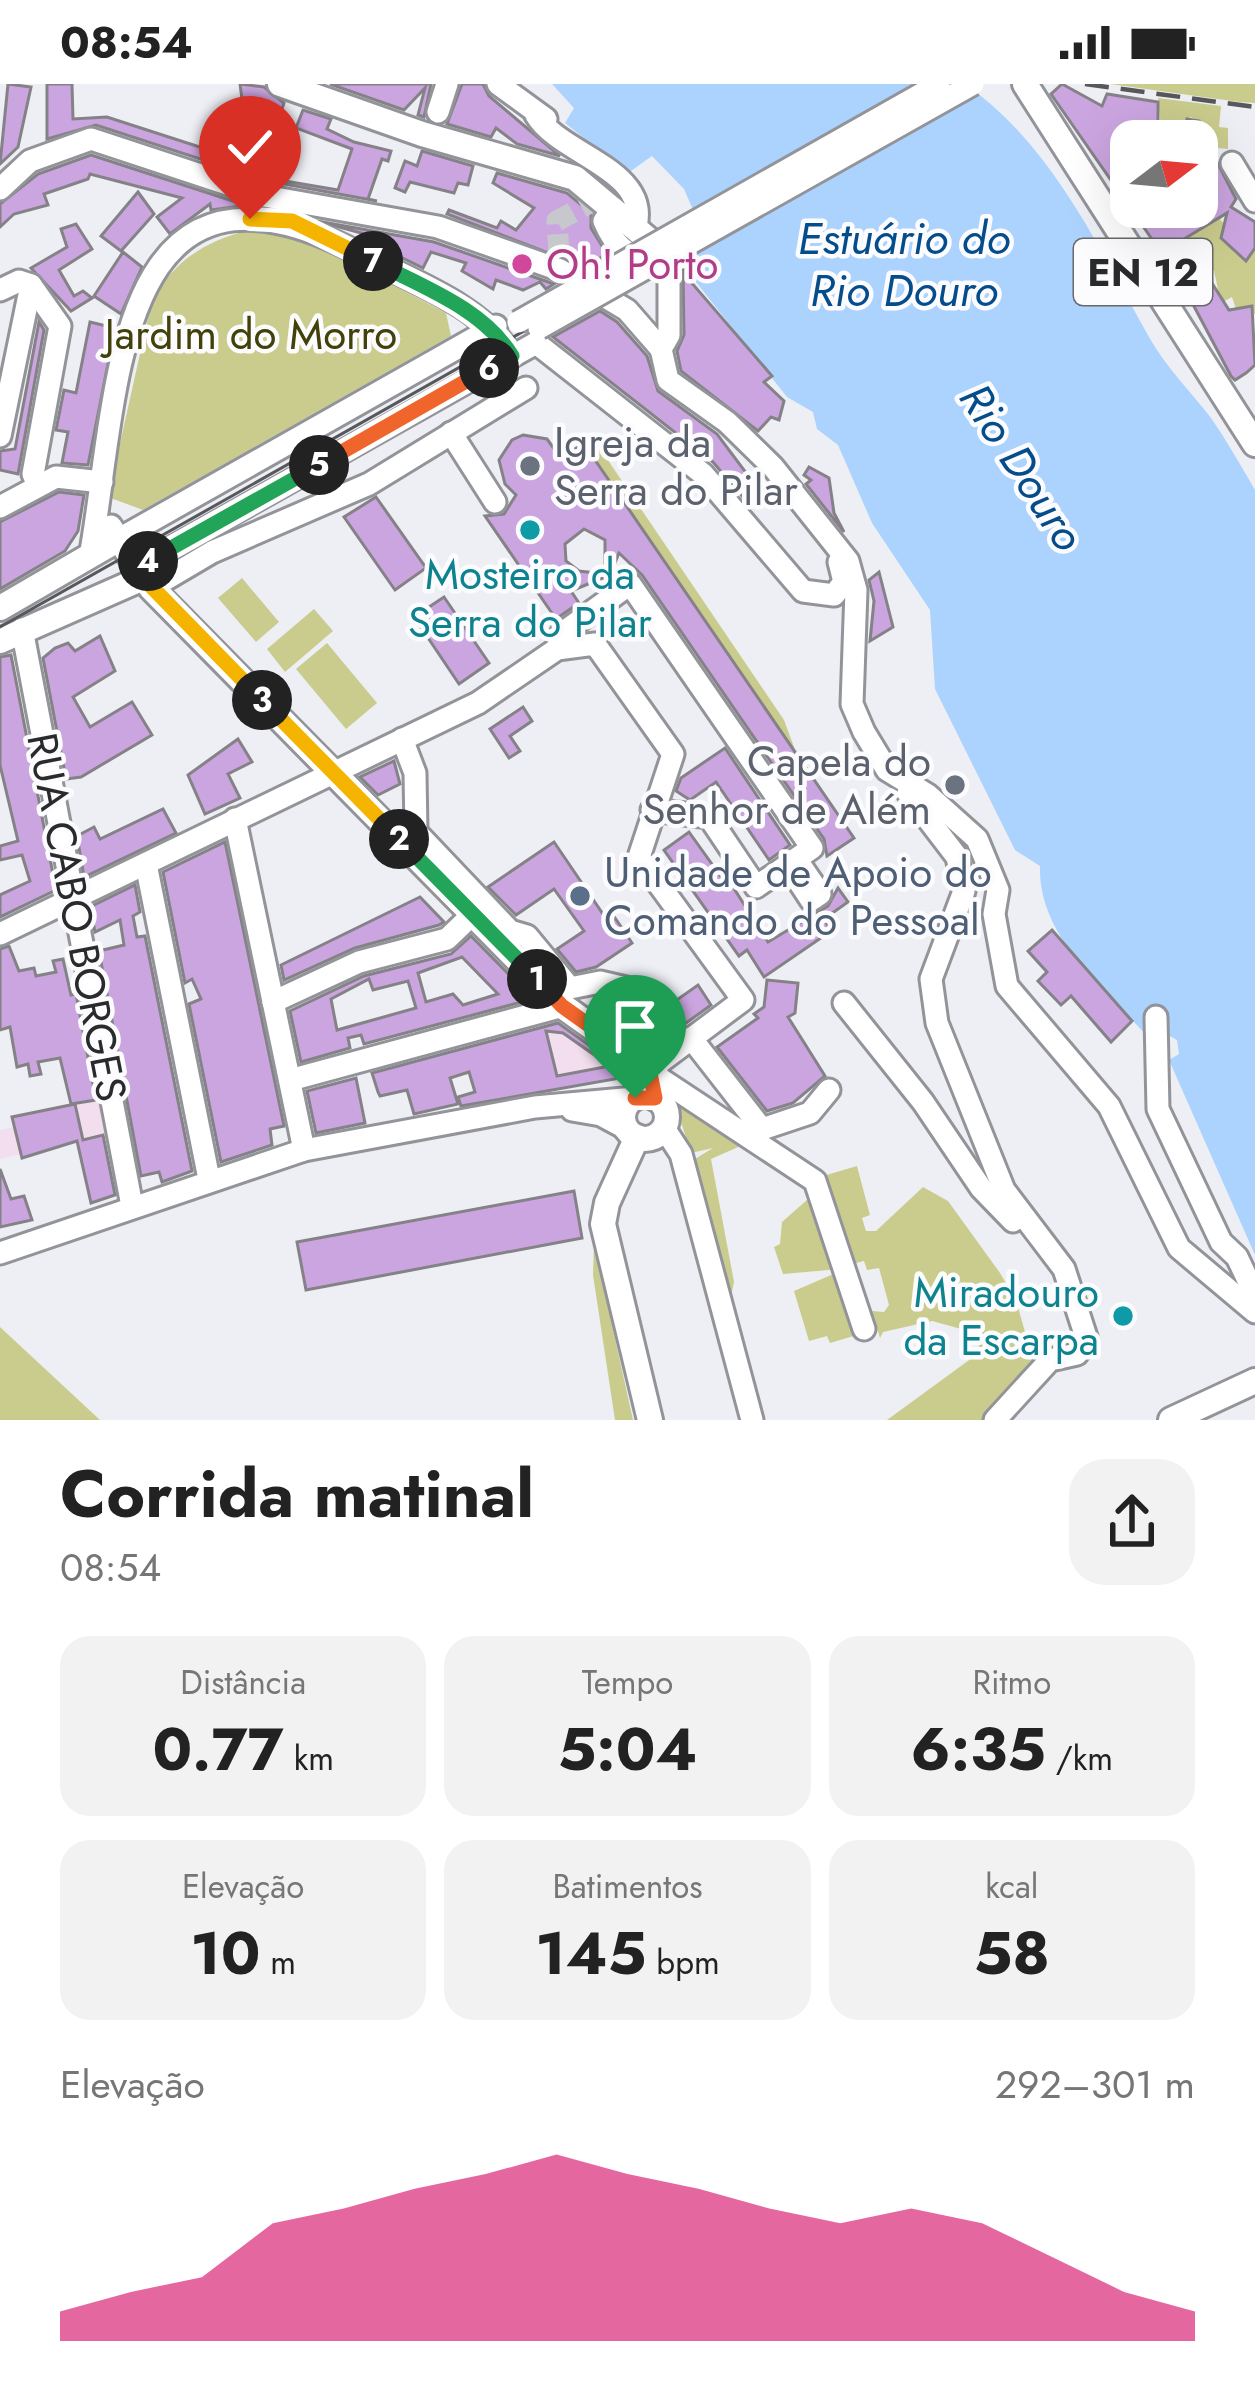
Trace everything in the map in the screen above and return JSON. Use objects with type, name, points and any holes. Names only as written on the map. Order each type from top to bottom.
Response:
[{"type":"main road","points":[[280,84],[422,134],[575,178],[599,202],[666,247],[956,84]]},
{"type":"main road","name":"EN 12","points":[[1025,84],[1255,445]]},
{"type":"main road","points":[[143,578],[11,635],[9,603],[119,539],[143,578],[473,914],[519,945],[562,1006],[665,1108],[664,1128],[655,1137],[632,1133]]},
{"type":"main road","points":[[648,1090],[626,1108],[632,1133],[603,1224],[650,1420]]},
{"type":"main road","points":[[1172,1420],[1255,1381]]},
{"type":"main road","points":[[1209,1420],[1255,1398]]},
{"type":"street","points":[[438,112],[447,84]]},
{"type":"street","points":[[498,84],[637,195],[636,226]]},
{"type":"street","points":[[143,578],[512,356],[531,331],[939,84]]},
{"type":"street","points":[[102,511],[119,539],[487,328],[531,331],[973,84]]},
{"type":"street","points":[[0,189],[30,161],[92,139],[274,199],[438,227],[559,262],[627,310],[661,350],[668,380],[728,422],[848,561],[856,590],[852,704],[887,770],[976,838],[998,890],[994,914],[1007,986],[1109,1106],[1179,1248],[1224,1281],[1255,1312]]},
{"type":"street","points":[[1232,163],[1255,200]]},
{"type":"street","points":[[205,230],[208,222],[222,215],[267,209],[274,199]]},
{"type":"street","points":[[599,202],[618,248],[627,256],[657,262],[669,275],[669,335],[661,350]]},
{"type":"street","points":[[90,557],[102,511],[98,475],[138,297],[173,248],[205,230],[250,219],[292,221],[463,308],[512,356]]},
{"type":"street","points":[[666,247],[680,270]]},
{"type":"street","points":[[0,290],[19,281],[31,285],[61,326],[33,474],[38,486]]},
{"type":"street","points":[[0,436],[31,285]]},
{"type":"street","points":[[531,331],[703,474],[803,591],[822,596],[842,589],[836,544]]},
{"type":"street","points":[[143,578],[369,484],[526,388]]},
{"type":"street","points":[[444,437],[495,502]]},
{"type":"street","points":[[0,508],[69,474],[102,482]]},
{"type":"street","points":[[557,649],[561,634],[630,584],[812,848],[796,859],[820,894],[812,900],[788,865],[756,886],[709,817],[652,810]]},
{"type":"street","name":"RUA CABO BORGES","points":[[11,635],[36,701],[132,1206]]},
{"type":"street","points":[[0,934],[478,703],[557,649],[596,644],[673,754],[639,856],[743,1000],[681,1045],[648,1090]]},
{"type":"street","points":[[402,739],[415,773],[416,832],[519,945],[570,988],[600,982],[626,988],[762,1129],[810,1113],[829,1090]]},
{"type":"street","points":[[904,781],[961,870],[959,913],[931,980],[937,1023],[1004,1190],[1039,1230],[1076,1291],[1087,1340],[1077,1354],[1051,1360],[994,1420]]},
{"type":"street","points":[[235,819],[304,1150]]},
{"type":"street","points":[[146,864],[209,1179]]},
{"type":"street","points":[[273,1002],[359,962],[447,939],[473,914]]},
{"type":"street","points":[[844,1004],[923,1102],[981,1188],[1026,1233],[1039,1230]]},
{"type":"street","points":[[290,1080],[562,1006]]},
{"type":"street","points":[[1156,1017],[1158,1109],[1221,1242],[1237,1257],[1255,1295]]},
{"type":"street","points":[[0,1252],[304,1150],[648,1090],[747,1136],[814,1180],[865,1329]]},
{"type":"street","points":[[536,1107],[601,1115],[632,1133]]},
{"type":"street","points":[[664,1128],[681,1154],[752,1420]]},
{"type":"shaded area","points":[[559,1016],[637,1069],[635,1076],[478,1105],[461,1043]]},
{"type":"shaded area","points":[[101,1099],[107,1134],[0,1159],[0,1130],[38,1122],[37,1111]]},
{"type":"green space","points":[[1110,84],[1255,84],[1255,103],[1239,102]]},
{"type":"green space","points":[[1158,98],[1221,106],[1219,127],[1228,128],[1228,149],[1218,148],[1218,120],[1160,120]]},
{"type":"green space","points":[[1218,213],[1225,214],[1220,220],[1255,251],[1255,315],[1251,306],[1236,309],[1232,297],[1221,303],[1214,271],[1178,231],[1218,228]]},
{"type":"green space","name":"Jardim do Morro","points":[[250,230],[315,243],[446,313],[451,336],[143,510],[108,497],[152,300],[193,254]]},
{"type":"green space","points":[[599,447],[784,720],[797,755],[590,454]]},
{"type":"green space","points":[[242,578],[279,622],[256,642],[218,598]]},
{"type":"green space","points":[[314,609],[333,631],[285,672],[267,649]]},
{"type":"green space","points":[[327,643],[377,703],[346,729],[296,669]]},
{"type":"green space","points":[[671,1091],[745,1144],[711,1159],[734,1282],[729,1306],[695,1159],[713,1148],[691,1153]]},
{"type":"green space","points":[[857,1166],[870,1215],[862,1218],[866,1231],[876,1231],[923,1187],[948,1201],[1016,1300],[1036,1371],[984,1420],[887,1420],[976,1355],[983,1335],[932,1321],[883,1332],[880,1338],[872,1311],[884,1312],[889,1305],[879,1268],[867,1270],[864,1261],[848,1265],[823,1176]]},
{"type":"green space","points":[[816,1192],[840,1269],[783,1274],[774,1247],[780,1244],[782,1222]]},
{"type":"green space","points":[[594,1243],[633,1420],[615,1420],[593,1275]]},
{"type":"green space","points":[[838,1272],[857,1335],[830,1343],[827,1336],[809,1341],[794,1291]]},
{"type":"green space","points":[[0,1327],[100,1420],[0,1420]]},
{"type":"water","name":"Estuário do Rio Douro","points":[[552,84],[965,84],[996,109],[1048,167],[1155,348],[1234,454],[1255,490],[1255,1255],[1169,1060],[1179,1054],[1177,1040],[1162,1032],[1147,1036],[1061,938],[1042,891],[1040,866],[1015,850],[935,689],[930,610],[872,523],[838,445],[817,429],[813,412],[787,397],[692,277],[694,248],[706,240],[684,189],[652,156],[628,173],[565,123],[574,108]]},
{"type":"building","points":[[8,84],[31,87],[18,147],[0,164]]},
{"type":"building","points":[[47,84],[72,84],[73,119],[107,117],[249,163],[279,180],[338,190],[352,149],[296,128],[303,110],[331,119],[327,129],[354,142],[391,151],[388,161],[382,159],[368,199],[377,201],[268,181],[96,125],[47,139]]},
{"type":"building","points":[[240,84],[264,87],[284,103],[277,124],[243,107]]},
{"type":"building","points":[[330,84],[431,84],[424,117],[418,115],[425,88],[404,110]]},
{"type":"building","points":[[462,84],[483,84],[489,96],[560,156],[517,144],[496,128],[491,137],[447,124]]},
{"type":"building","points":[[1062,84],[1102,106],[1107,94],[1158,102],[1158,120],[1110,120],[1110,179],[1051,94]]},
{"type":"building","points":[[422,151],[473,166],[468,185],[458,183],[454,193],[410,182],[405,192],[395,188],[405,161],[417,166]]},
{"type":"building","points":[[91,155],[242,204],[211,210],[210,204],[170,234],[157,217],[182,198],[90,174],[88,179],[44,194],[48,205],[14,214],[0,227],[0,204],[38,174]]},
{"type":"building","points":[[1218,164],[1236,199],[1231,207],[1255,222],[1255,248],[1246,261],[1221,238],[1227,213],[1218,218]]},
{"type":"building","points":[[497,173],[567,193],[591,213],[591,228],[607,254],[585,267],[447,214],[449,210],[497,228],[501,221],[516,230],[534,208],[493,183]]},
{"type":"building","points":[[138,192],[154,214],[121,251],[101,236]]},
{"type":"building","points":[[317,221],[434,242],[554,284],[546,289],[540,282],[523,290],[496,280],[493,289],[462,271],[466,263],[431,252],[423,268],[374,244],[376,237]]},
{"type":"building","points":[[76,224],[92,249],[59,270],[74,296],[83,291],[92,298],[71,311],[31,268],[67,247],[61,229]]},
{"type":"building","points":[[1144,228],[1202,228],[1184,239],[1229,310],[1252,306],[1255,365],[1235,380],[1231,376],[1179,278]]},
{"type":"building","points":[[123,252],[142,267],[121,314],[94,296]]},
{"type":"building","points":[[689,268],[690,281],[772,376],[764,382],[784,401],[779,420],[771,417],[758,431],[681,371],[677,351],[684,335],[683,270]]},
{"type":"building","points":[[600,311],[617,322],[647,356],[658,391],[717,434],[762,494],[749,504],[713,462],[553,337]]},
{"type":"building","points":[[39,322],[44,330],[18,474],[0,470],[0,451],[15,449]]},
{"type":"building","points":[[90,322],[115,328],[88,465],[62,463],[68,432],[56,430],[64,390],[76,393]]},
{"type":"building","points":[[523,435],[547,439],[560,457],[584,444],[854,838],[827,856],[824,839],[642,575],[619,553],[610,575],[571,591],[579,603],[556,619],[485,516],[504,514],[516,495],[505,484],[499,460],[512,440]],"holes":[[[584,529],[605,540],[605,574],[579,571],[566,561],[565,544]]]},
{"type":"building","points":[[809,467],[829,478],[834,513],[844,532],[806,484],[811,480],[804,475]]},
{"type":"building","points":[[59,492],[84,495],[78,531],[65,551],[0,589],[0,522]]},
{"type":"building","points":[[376,497],[426,568],[395,590],[344,517]]},
{"type":"building","points":[[879,572],[893,627],[870,641],[874,601],[869,580]]},
{"type":"building","points":[[444,597],[489,663],[459,684],[414,617]]},
{"type":"building","points":[[100,636],[115,671],[73,697],[90,727],[132,702],[152,735],[81,777],[66,779],[43,658],[55,648],[68,643],[75,651]]},
{"type":"building","points":[[11,655],[56,890],[0,917],[0,895],[30,881],[22,855],[0,860],[0,846],[18,841],[0,765],[0,657]]},
{"type":"building","points":[[523,707],[532,721],[510,736],[520,751],[509,758],[490,729]]},
{"type":"building","points":[[238,739],[252,762],[228,774],[240,798],[205,814],[188,775]]},
{"type":"building","points":[[725,748],[790,845],[769,860],[716,782],[690,800],[676,791],[681,778]]},
{"type":"building","points":[[394,761],[400,784],[378,795],[360,777]]},
{"type":"building","points":[[163,809],[176,833],[84,877],[77,836],[94,827],[100,839]]},
{"type":"building","points":[[689,832],[722,878],[726,876],[768,942],[828,906],[838,888],[848,902],[824,919],[831,931],[764,977],[747,950],[739,956],[664,850]]},
{"type":"building","points":[[225,842],[284,1126],[270,1129],[272,1145],[221,1162],[189,1004],[201,999],[192,979],[185,983],[163,872]]},
{"type":"building","points":[[554,842],[605,917],[611,912],[632,943],[596,967],[576,972],[557,949],[584,931],[554,889],[516,915],[488,887]]},
{"type":"building","points":[[135,885],[140,912],[133,916],[137,937],[145,936],[192,1171],[162,1182],[159,1172],[141,1176],[99,951],[124,945],[120,920],[95,932],[90,907]]},
{"type":"building","points":[[420,897],[444,922],[355,948],[284,980],[281,965]]},
{"type":"building","points":[[1052,930],[1132,1021],[1111,1042],[1071,996],[1061,1005],[1038,981],[1047,972],[1028,951]]},
{"type":"building","points":[[471,936],[533,999],[364,1044],[361,1035],[348,1038],[350,1048],[301,1062],[290,1011],[364,976],[451,954]],"holes":[[[462,957],[498,994],[463,1005],[453,994],[426,1002],[418,973]],[[369,979],[373,990],[408,981],[416,1008],[337,1030],[331,999]]]},
{"type":"building","points":[[9,946],[19,971],[34,968],[36,976],[56,972],[53,961],[63,959],[71,995],[76,994],[96,1100],[71,1104],[60,1058],[38,1062],[41,1074],[30,1076],[28,1064],[17,1067],[10,1027],[0,1030],[0,949]]},
{"type":"building","points":[[767,980],[798,983],[795,1013],[788,1017],[825,1076],[793,1103],[767,1111],[717,1047],[758,1018],[754,1014],[764,1007]]},
{"type":"building","points":[[698,985],[711,1005],[675,1031],[661,1011]]},
{"type":"building","points":[[558,1023],[632,1076],[461,1106],[458,1097],[475,1092],[469,1072],[450,1078],[458,1104],[414,1114],[407,1090],[380,1096],[372,1073]],"holes":[[[546,1031],[563,1033],[610,1066],[557,1076]]]},
{"type":"building","points":[[356,1078],[365,1123],[316,1133],[307,1091]]},
{"type":"building","points":[[75,1104],[83,1140],[103,1135],[115,1195],[91,1203],[77,1141],[22,1158],[12,1117]]},
{"type":"building","points":[[0,1169],[11,1199],[24,1196],[32,1220],[0,1227]]},
{"type":"building","points":[[574,1191],[582,1238],[306,1290],[297,1242]]},
{"type":"tunnel","points":[[559,255],[557,221],[588,204]]},
{"type":"tram line","points":[[0,627],[961,84]]},
{"type":"railway","points":[[1085,84],[1255,107]]},
{"type":"place","name":"Oh! Porto","points":[[522,264]]},
{"type":"place","name":"Igreja da Serra do Pilar","points":[[530,466]]},
{"type":"place","name":"Mosteiro da Serra do Pilar","points":[[530,530]]},
{"type":"place","name":"Capela do Senhor de Além","points":[[955,785]]},
{"type":"place","name":"Unidade de Apoio do Comando do Pessoal","points":[[580,896]]},
{"type":"place","name":"Miradouro da Escarpa","points":[[1123,1316]]},
{"type":"route","points":[[250,219],[292,221],[317,231],[463,308],[503,342],[512,356],[136,568],[562,1006],[649,1068],[655,1079],[655,1098],[635,1098]]},
{"type":"water label","name":"Rio Douro","points":[[1022,467]]}]
